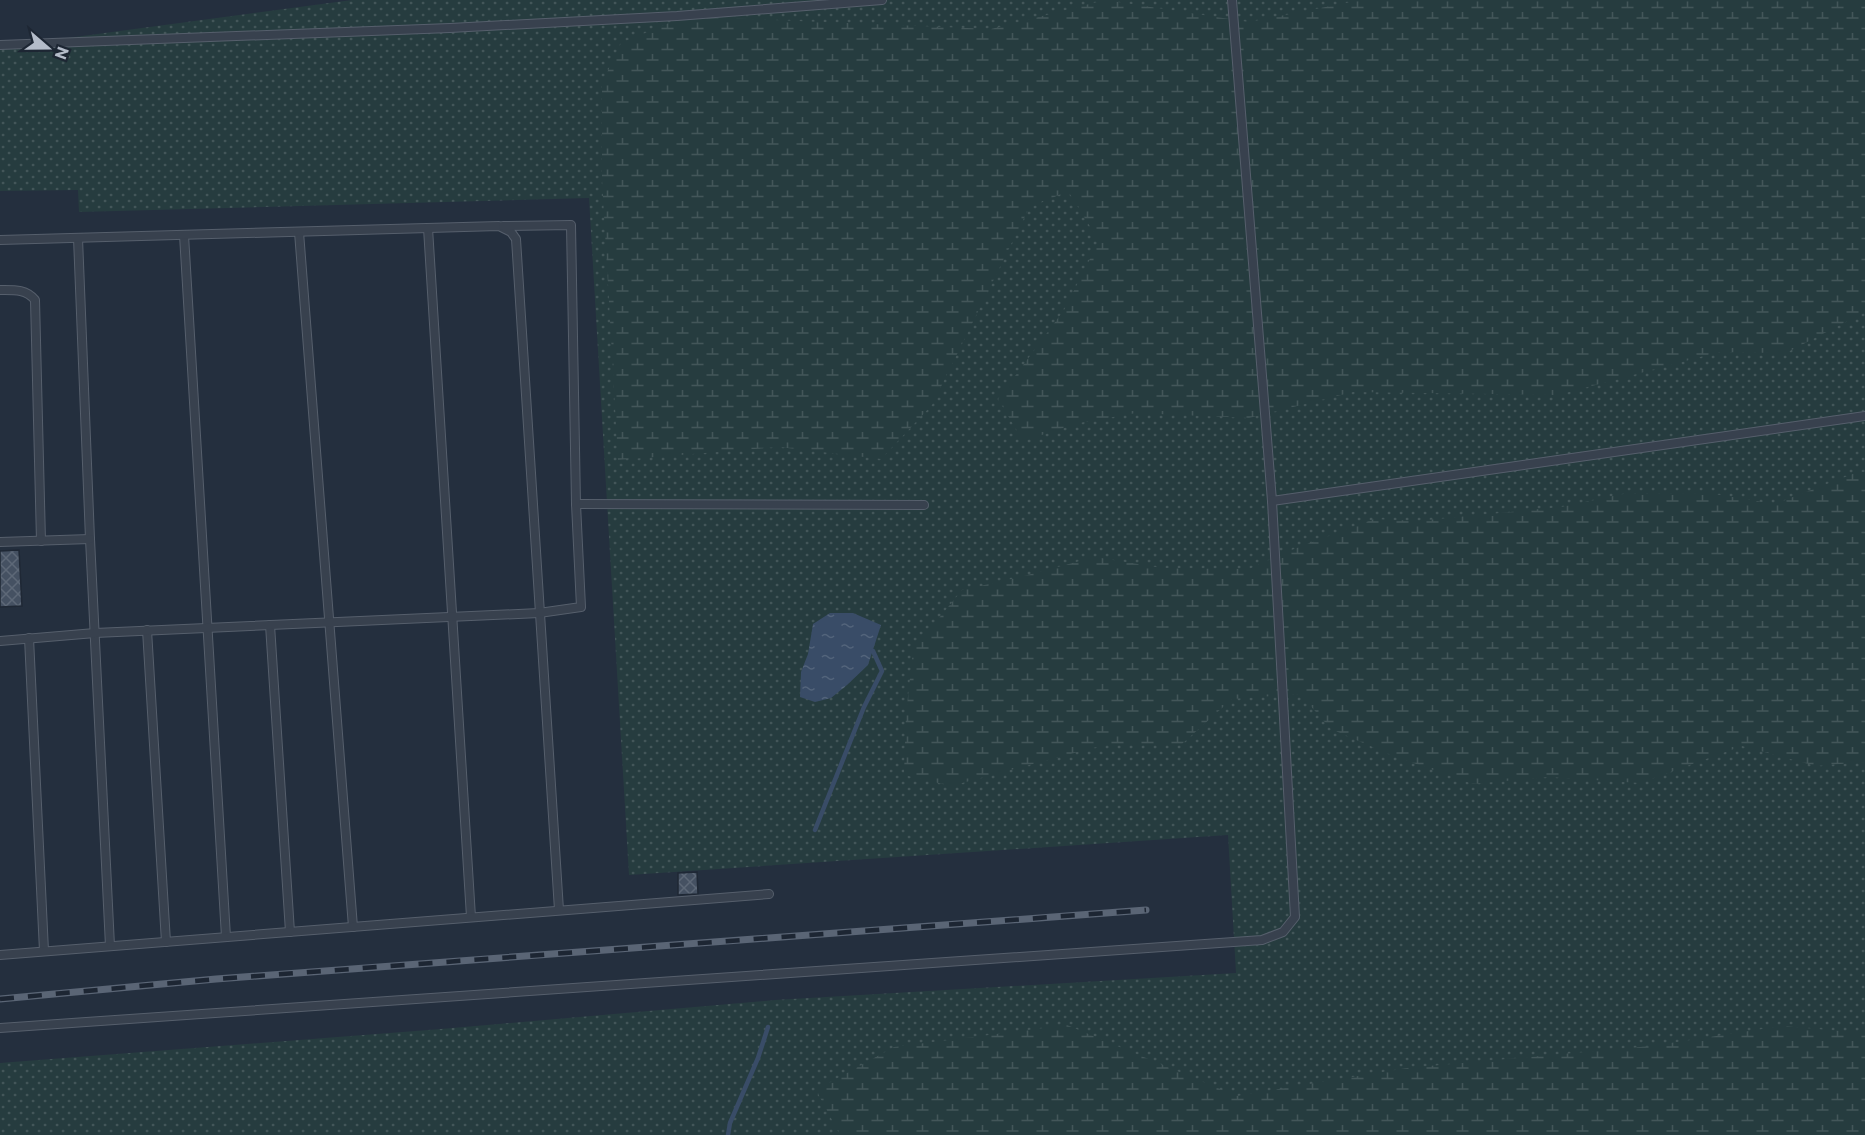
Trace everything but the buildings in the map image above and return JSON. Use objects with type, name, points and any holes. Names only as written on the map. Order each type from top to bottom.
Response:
[{"type":"lane","points":[[0,45],[462,27],[677,16],[882,0]]},
{"type":"lane","points":[[0,1028],[1262,940],[1283,932],[1295,917],[1295,891],[1272,501],[1232,0]]},
{"type":"lane","points":[[0,240],[571,225],[576,504],[581,607],[539,613],[147,630],[0,641]]},
{"type":"lane","points":[[499,226],[511,232],[516,239],[559,910]]},
{"type":"lane","points":[[428,228],[471,918]]},
{"type":"lane","points":[[299,232],[353,927]]},
{"type":"lane","points":[[184,235],[226,937]]},
{"type":"lane","points":[[78,238],[110,946]]},
{"type":"lane","points":[[0,290],[19,290],[30,294],[35,300],[41,540]]},
{"type":"lane","points":[[1272,501],[1865,416]]},
{"type":"lane","points":[[576,504],[924,505]]},
{"type":"lane","points":[[0,542],[90,539]]},
{"type":"lane","points":[[270,625],[290,932]]},
{"type":"lane","points":[[147,630],[166,942]]},
{"type":"lane","points":[[29,638],[44,951]]},
{"type":"lane","points":[[0,955],[769,894]]},
{"type":"green space","points":[[352,0],[1865,0],[1865,1135],[0,1135],[0,1063],[441,1029],[775,1000],[1236,973],[1228,835],[629,875],[589,198],[79,212],[78,190],[0,191],[0,47]]},
{"type":"green space","points":[[1105,0],[1249,22],[1361,0],[1865,0],[1865,312],[1786,353],[1719,352],[1558,395],[1353,392],[1249,418],[1136,413],[1079,423],[1023,441],[998,399],[1064,310],[1099,241],[1068,191],[1029,208],[932,405],[881,459],[779,447],[618,460],[602,179],[602,83],[621,43],[681,18],[991,29]]},
{"type":"green space","points":[[1858,472],[1865,472],[1865,762],[1816,766],[1742,746],[1640,783],[1549,777],[1473,784],[1391,755],[1331,729],[1300,694],[1232,699],[1182,744],[1108,744],[951,786],[904,775],[906,715],[913,650],[962,590],[1095,557],[1162,568],[1249,569],[1286,552],[1374,519],[1417,521],[1561,507],[1623,494],[1708,493],[1775,504]]},
{"type":"green space","points":[[1067,1025],[1237,1096],[1407,1068],[1651,1046],[1782,1026],[1865,1033],[1865,1135],[840,1135],[816,1090],[894,1047]]},
{"type":"water","points":[[830,613],[853,613],[881,625],[868,665],[831,698],[815,702],[800,697],[801,672],[808,654],[813,624]]},
{"type":"waterway","points":[[815,830],[864,707],[882,671],[873,651]]},
{"type":"waterway","points":[[728,1135],[730,1123],[758,1058],[768,1027]]},
{"type":"railway","points":[[0,999],[216,979],[1146,910]]}]
